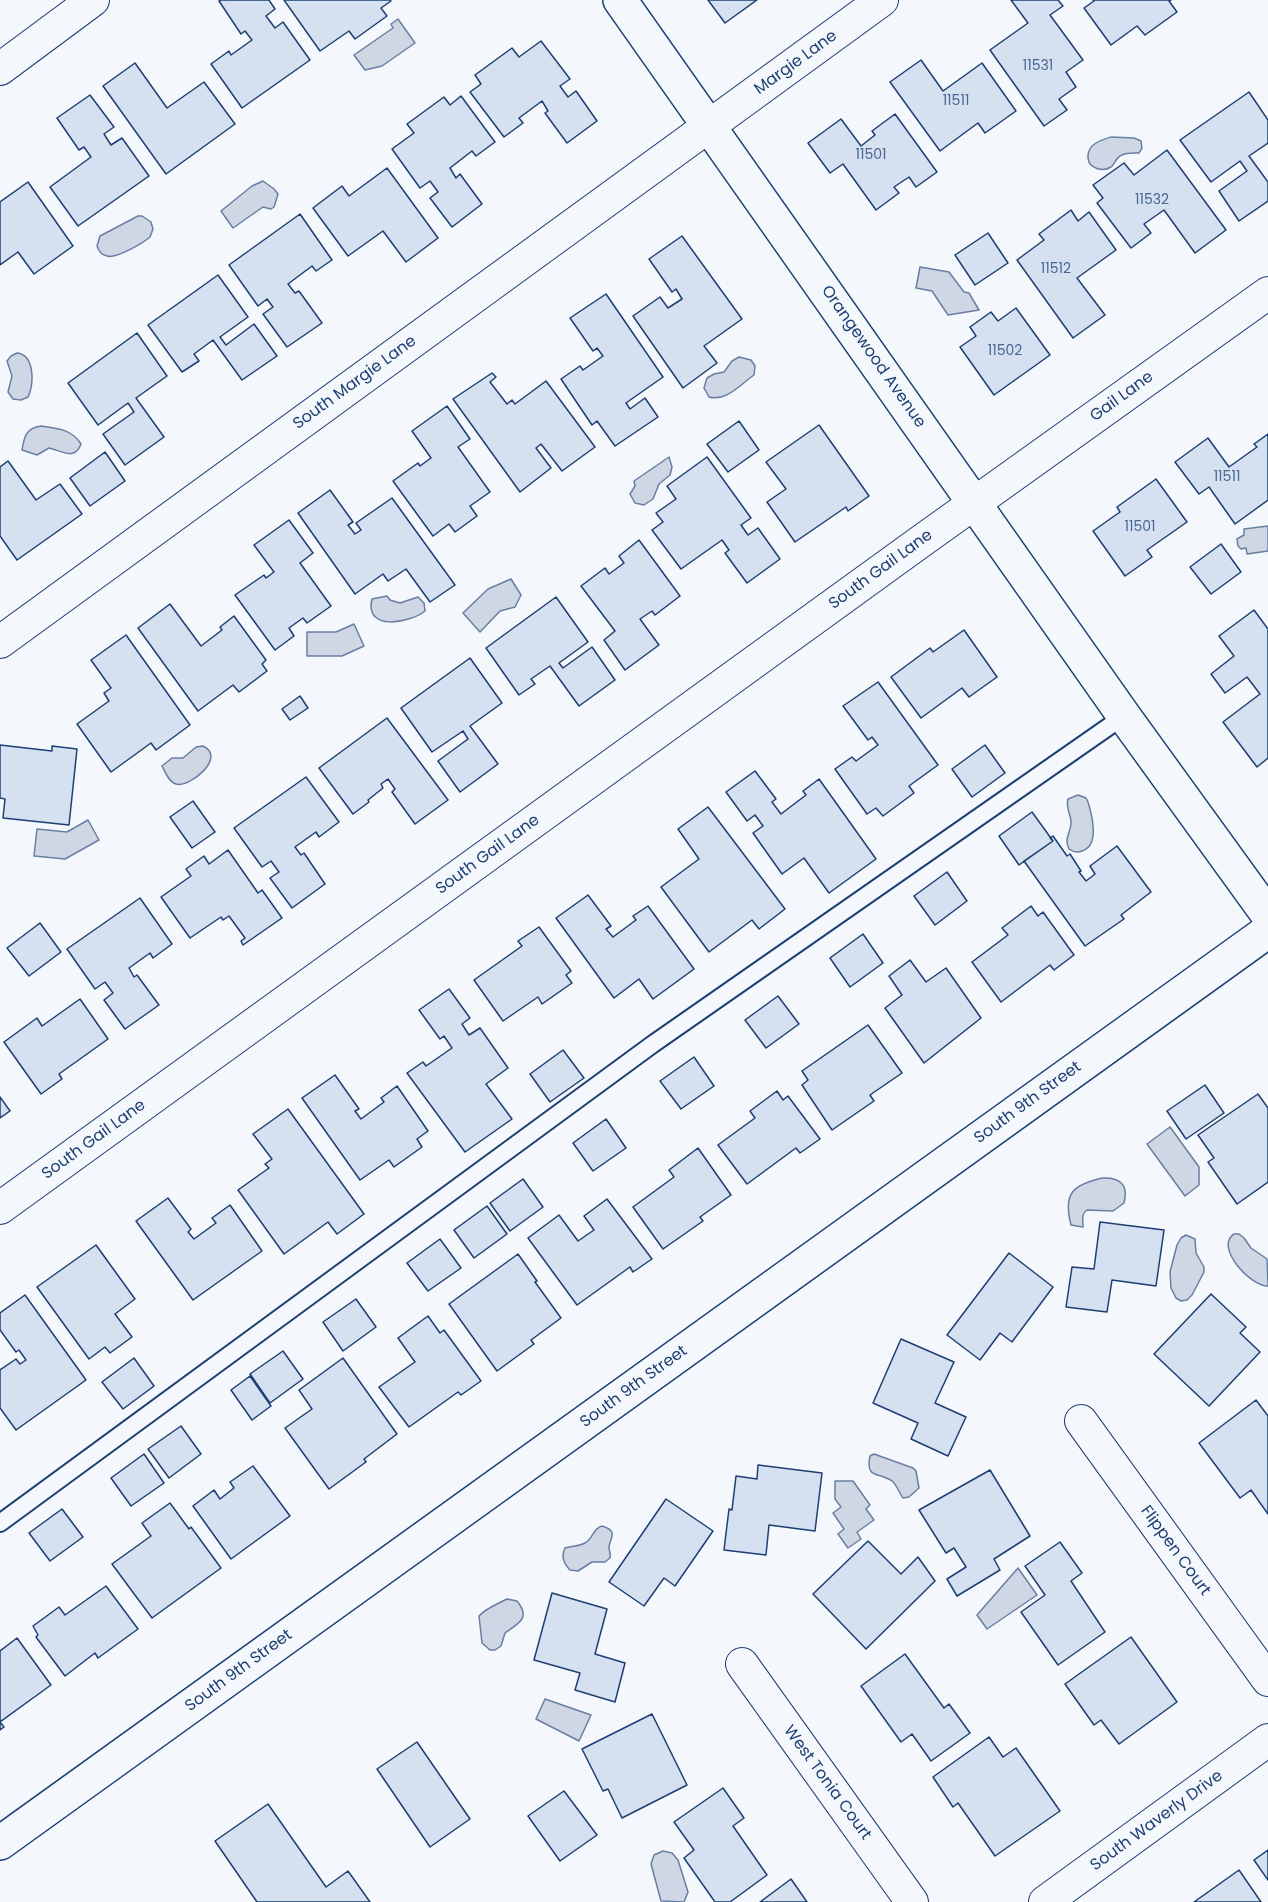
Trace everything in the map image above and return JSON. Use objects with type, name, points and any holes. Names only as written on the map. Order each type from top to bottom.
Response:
[{"type":"street","points":[[0,69],[93,0]]},
{"type":"street","name":"Orangewood Avenue","points":[[620,0],[1124,716],[1268,915]]},
{"type":"street","name":"Margie Lane","points":[[710,125],[882,0]]},
{"type":"street","name":"South Margie Lane","points":[[0,642],[710,125]]},
{"type":"street","name":"Gail Lane","points":[[975,502],[1268,293]]},
{"type":"street","name":"South Gail Lane","points":[[0,1208],[975,502]]},
{"type":"street","name":"South 9th Street","points":[[0,1844],[1268,932]]},
{"type":"street","name":"Flippen Court","points":[[1081,1421],[1268,1680]]},
{"type":"street","name":"West Tonia Court","points":[[742,1664],[912,1902]]},
{"type":"street","name":"South Waverly Drive","points":[[1045,1902],[1268,1740]]},
{"type":"lane","points":[[0,1523],[653,1044],[1124,716]]},
{"type":"shaded area","points":[[398,19],[415,43],[382,66],[365,70],[354,55],[393,28],[391,24]]},
{"type":"shaded area","points":[[1111,137],[1134,138],[1141,141],[1142,148],[1139,153],[1122,155],[1108,168],[1094,167],[1088,158],[1090,149],[1095,143]]},
{"type":"shaded area","points":[[263,181],[278,194],[274,207],[271,209],[263,207],[233,228],[221,211],[252,186]]},
{"type":"shaded area","points":[[138,216],[151,222],[153,229],[150,237],[123,253],[103,255],[97,246],[100,236]]},
{"type":"shaded area","points":[[920,267],[949,272],[964,292],[969,293],[979,310],[948,315],[932,291],[916,288]]},
{"type":"shaded area","points":[[17,353],[23,355],[30,364],[32,378],[28,397],[21,400],[13,399],[8,392],[12,376],[7,361]]},
{"type":"shaded area","points":[[739,357],[751,360],[755,366],[754,375],[727,395],[709,397],[704,388],[707,378],[724,372],[732,361]]},
{"type":"shaded area","points":[[41,426],[63,430],[73,435],[81,444],[72,454],[49,448],[37,455],[22,450],[29,431]]},
{"type":"shaded area","points":[[669,457],[672,467],[670,475],[659,484],[653,499],[644,505],[635,503],[630,494],[635,486],[634,481]]},
{"type":"shaded area","points":[[1268,526],[1268,551],[1247,554],[1246,548],[1241,549],[1238,546],[1237,539],[1244,535],[1244,529]]},
{"type":"shaded area","points":[[511,579],[521,595],[515,607],[500,611],[480,632],[463,613],[488,589]]},
{"type":"shaded area","points":[[387,596],[390,600],[400,603],[418,597],[424,603],[425,611],[400,621],[381,620],[371,609],[372,599]]},
{"type":"shaded area","points":[[354,624],[364,646],[342,656],[307,656],[307,632],[336,632]]},
{"type":"shaded area","points":[[203,746],[209,751],[211,757],[204,771],[182,784],[171,781],[162,766],[172,758],[183,758],[196,747]]},
{"type":"shaded area","points":[[1078,795],[1086,798],[1088,802],[1093,837],[1088,848],[1077,852],[1069,849],[1068,845],[1071,821],[1067,803],[1068,799]]},
{"type":"shaded area","points":[[88,820],[99,840],[65,859],[34,856],[37,829],[67,832]]},
{"type":"shaded area","points":[[1170,1127],[1199,1167],[1199,1185],[1185,1196],[1147,1144]]},
{"type":"shaded area","points":[[1102,1178],[1118,1180],[1124,1186],[1124,1203],[1113,1211],[1087,1210],[1083,1215],[1083,1227],[1071,1225],[1068,1206],[1072,1192],[1083,1184]]},
{"type":"shaded area","points":[[1234,1234],[1239,1234],[1251,1248],[1267,1259],[1268,1286],[1261,1285],[1244,1273],[1231,1256],[1228,1248],[1229,1240]]},
{"type":"shaded area","points":[[1186,1235],[1195,1239],[1196,1253],[1204,1267],[1204,1272],[1192,1295],[1187,1300],[1181,1301],[1176,1298],[1171,1288],[1170,1272],[1177,1245]]},
{"type":"shaded area","points":[[874,1454],[913,1468],[916,1471],[919,1488],[909,1497],[903,1498],[892,1481],[871,1472],[870,1456]]},
{"type":"shaded area","points":[[835,1481],[853,1481],[870,1505],[866,1509],[874,1520],[857,1532],[861,1539],[848,1548],[838,1534],[844,1529],[833,1513],[841,1507],[835,1499]]},
{"type":"shaded area","points":[[602,1526],[612,1532],[609,1547],[610,1558],[605,1562],[592,1562],[578,1571],[570,1570],[564,1560],[565,1548],[585,1543],[596,1529]]},
{"type":"shaded area","points":[[1018,1568],[1037,1595],[987,1629],[977,1615]]},
{"type":"shaded area","points":[[507,1599],[517,1601],[523,1612],[522,1620],[505,1633],[501,1646],[490,1650],[482,1643],[479,1616]]},
{"type":"shaded area","points":[[545,1699],[591,1715],[579,1741],[536,1719]]},
{"type":"shaded area","points":[[663,1851],[672,1853],[678,1860],[688,1892],[684,1902],[661,1901],[651,1864],[654,1855]]},
{"type":"building","points":[[269,0],[275,9],[266,16],[275,28],[283,22],[310,60],[242,108],[211,64],[229,51],[231,55],[252,40],[245,31],[241,34],[219,1]]},
{"type":"building","points":[[284,0],[391,1],[381,8],[387,16],[355,39],[349,31],[320,51]]},
{"type":"building","points":[[708,0],[757,0],[725,23]]},
{"type":"building","points":[[1011,0],[1058,0],[1063,6],[1050,15],[1083,60],[1066,72],[1076,87],[1059,99],[1067,110],[1044,126],[990,50],[1028,23]]},
{"type":"building","points":[[1093,0],[1171,0],[1169,1],[1177,12],[1145,35],[1137,26],[1111,45],[1084,8]]},
{"type":"building","points":[[541,41],[570,79],[560,86],[568,97],[576,91],[597,121],[567,143],[545,113],[548,111],[542,101],[519,118],[523,123],[504,137],[470,92],[481,84],[475,75],[512,48],[519,57]]},
{"type":"building","points":[[921,60],[943,91],[982,63],[1016,111],[985,133],[978,123],[940,151],[890,82]]},
{"type":"building","points":[[135,63],[167,108],[204,82],[235,124],[166,174],[103,86]]},
{"type":"building","points":[[1249,92],[1268,120],[1268,143],[1249,156],[1268,182],[1268,201],[1239,221],[1219,191],[1247,171],[1240,161],[1211,182],[1180,140]]},
{"type":"building","points":[[90,95],[114,127],[104,134],[111,145],[122,138],[149,176],[78,226],[50,187],[91,157],[84,147],[79,150],[57,118]]},
{"type":"building","points":[[461,96],[495,142],[476,156],[472,151],[450,168],[456,178],[460,174],[482,204],[452,227],[430,198],[438,192],[430,181],[420,188],[392,149],[414,133],[407,124],[444,97],[450,105]]},
{"type":"building","points":[[895,114],[937,172],[916,187],[909,177],[894,187],[899,193],[876,210],[843,164],[830,173],[808,143],[841,119],[861,146],[875,135],[872,131]]},
{"type":"building","points":[[1167,150],[1226,230],[1195,253],[1164,210],[1144,224],[1151,233],[1131,248],[1097,203],[1103,198],[1093,185],[1124,163],[1134,175]]},
{"type":"building","points":[[387,168],[438,238],[406,262],[383,231],[348,256],[313,208],[342,186],[349,196]]},
{"type":"building","points":[[28,182],[73,246],[34,274],[18,252],[0,265],[0,202]]},
{"type":"building","points":[[1071,210],[1078,221],[1089,212],[1116,250],[1077,278],[1105,315],[1073,338],[1017,260],[1044,240],[1039,234]]},
{"type":"building","points":[[300,214],[332,260],[316,271],[312,266],[288,284],[295,293],[299,291],[322,323],[287,347],[263,314],[273,307],[267,299],[258,306],[229,265]]},
{"type":"building","points":[[988,233],[1008,263],[975,285],[955,255]]},
{"type":"building","points":[[682,236],[742,319],[704,346],[717,363],[683,388],[633,316],[660,297],[668,308],[682,299],[676,289],[672,292],[649,259]]},
{"type":"building","points":[[218,275],[248,317],[220,337],[226,345],[254,324],[277,356],[242,380],[213,340],[194,354],[199,361],[182,372],[148,325]]},
{"type":"building","points":[[606,294],[663,377],[626,403],[630,409],[645,398],[658,417],[615,446],[597,421],[592,425],[561,379],[580,366],[583,370],[603,356],[597,348],[593,351],[570,318]]},
{"type":"building","points":[[1016,308],[1050,355],[994,395],[960,347],[976,336],[970,327],[991,312],[998,321]]},
{"type":"building","points":[[137,333],[167,376],[136,398],[164,437],[125,465],[103,434],[134,412],[128,403],[98,425],[68,383]]},
{"type":"building","points":[[492,373],[496,377],[490,382],[507,404],[512,400],[515,404],[546,381],[595,447],[562,471],[541,444],[536,448],[551,468],[520,492],[453,399]]},
{"type":"building","points":[[447,406],[470,439],[458,447],[490,492],[470,506],[477,516],[455,532],[449,524],[433,536],[393,481],[418,463],[420,466],[431,458],[412,431]]},
{"type":"building","points":[[739,421],[759,450],[728,472],[707,444]]},
{"type":"building","points":[[819,425],[869,496],[848,511],[846,507],[795,542],[767,502],[786,489],[766,462]]},
{"type":"building","points":[[1268,434],[1268,500],[1235,524],[1209,487],[1199,494],[1175,462],[1208,438],[1229,467],[1257,447],[1254,444]]},
{"type":"building","points":[[105,452],[125,481],[90,506],[70,478]]},
{"type":"building","points":[[707,457],[751,518],[741,525],[748,535],[758,528],[780,559],[747,583],[725,553],[729,550],[722,540],[681,569],[652,530],[663,522],[656,513],[676,499],[667,486]]},
{"type":"building","points":[[8,461],[36,500],[60,484],[82,514],[17,560],[0,536],[0,467]]},
{"type":"building","points":[[1156,479],[1187,522],[1147,550],[1152,557],[1125,576],[1093,531],[1120,512],[1117,507]]},
{"type":"building","points":[[330,490],[353,522],[348,525],[355,534],[361,530],[356,523],[392,498],[455,585],[430,602],[406,569],[388,581],[383,574],[355,594],[298,513]]},
{"type":"building","points":[[289,520],[313,553],[300,563],[331,606],[307,623],[303,618],[289,628],[294,636],[275,650],[235,595],[264,575],[266,578],[274,572],[254,545]]},
{"type":"building","points":[[639,540],[680,596],[655,615],[652,611],[640,619],[659,645],[625,670],[604,640],[615,631],[581,586],[605,568],[609,574],[624,563],[619,556]]},
{"type":"building","points":[[1221,544],[1241,572],[1211,594],[1190,567]]},
{"type":"building","points":[[556,597],[588,642],[559,663],[563,668],[592,647],[615,680],[579,706],[550,666],[531,679],[535,684],[519,695],[486,648]]},
{"type":"building","points":[[170,604],[201,646],[222,630],[220,627],[234,616],[266,660],[262,664],[267,671],[239,692],[233,685],[198,711],[138,628]]},
{"type":"building","points":[[1254,610],[1268,629],[1268,758],[1257,767],[1223,722],[1260,694],[1247,677],[1225,693],[1211,674],[1234,656],[1219,636]]},
{"type":"building","points":[[964,630],[997,677],[969,697],[962,688],[921,718],[891,677],[930,648],[933,652]]},
{"type":"building","points":[[126,635],[190,725],[156,750],[151,743],[111,772],[77,724],[109,701],[104,693],[111,688],[91,660]]},
{"type":"building","points":[[470,658],[502,703],[470,726],[498,764],[460,792],[438,761],[468,739],[463,731],[432,752],[401,708]]},
{"type":"building","points":[[878,682],[938,765],[909,786],[914,793],[883,816],[876,808],[867,814],[835,769],[852,757],[856,761],[878,745],[872,737],[868,740],[843,706]]},
{"type":"building","points":[[300,696],[308,708],[290,720],[282,709]]},
{"type":"building","points":[[387,718],[448,800],[415,824],[392,792],[395,789],[388,779],[381,784],[383,788],[368,800],[369,802],[353,814],[319,768]]},
{"type":"building","points":[[0,745],[52,751],[52,746],[77,749],[69,825],[3,818],[5,799],[0,798]]},
{"type":"building","points":[[985,745],[1005,773],[972,797],[952,769]]},
{"type":"building","points":[[755,771],[776,799],[772,802],[781,814],[806,795],[803,791],[819,779],[876,859],[829,893],[804,858],[782,874],[753,833],[763,826],[755,815],[747,821],[726,792]]},
{"type":"building","points":[[306,777],[339,822],[319,837],[316,832],[295,847],[301,855],[304,853],[325,884],[292,908],[270,878],[279,872],[271,861],[262,867],[234,828]]},
{"type":"building","points":[[193,801],[215,832],[192,848],[170,817]]},
{"type":"building","points":[[708,807],[785,909],[759,929],[752,920],[709,952],[661,887],[699,859],[678,829]]},
{"type":"building","points":[[1032,812],[1053,841],[1019,865],[999,836]]},
{"type":"building","points":[[1053,836],[1067,856],[1070,854],[1086,881],[1095,874],[1090,866],[1117,846],[1151,892],[1121,915],[1124,919],[1085,946],[1024,861],[1053,841],[1050,838]]},
{"type":"building","points":[[228,850],[258,893],[262,890],[282,918],[243,945],[241,941],[245,938],[229,916],[223,920],[221,917],[190,938],[161,897],[191,876],[186,869],[204,856],[209,864]]},
{"type":"building","points":[[947,872],[967,901],[935,925],[914,896]]},
{"type":"building","points":[[588,895],[611,926],[606,929],[613,937],[636,920],[633,916],[648,906],[694,969],[653,999],[639,979],[614,998],[556,918]]},
{"type":"building","points":[[140,898],[172,944],[153,958],[150,953],[129,968],[134,977],[137,975],[159,1005],[125,1029],[104,1000],[113,993],[105,982],[95,989],[67,949]]},
{"type":"building","points":[[1031,906],[1038,916],[1043,912],[1074,955],[1054,970],[1050,965],[1001,1002],[972,962],[1008,935],[1002,928]]},
{"type":"building","points":[[40,923],[61,952],[29,976],[7,948]]},
{"type":"building","points":[[539,927],[571,971],[566,975],[572,983],[542,1004],[538,997],[503,1021],[474,980],[522,946],[518,941]]},
{"type":"building","points":[[863,934],[883,963],[850,987],[830,958]]},
{"type":"building","points":[[910,960],[926,982],[946,968],[981,1018],[924,1063],[885,1008],[902,995],[889,976]]},
{"type":"building","points":[[449,989],[470,1018],[462,1024],[469,1035],[480,1028],[508,1068],[486,1084],[512,1119],[465,1152],[407,1073],[423,1062],[426,1066],[452,1048],[444,1036],[440,1039],[419,1010]]},
{"type":"building","points":[[778,996],[799,1024],[766,1048],[745,1020]]},
{"type":"building","points":[[80,999],[108,1039],[59,1074],[62,1079],[41,1094],[4,1042],[37,1018],[42,1026]]},
{"type":"building","points":[[868,1025],[902,1073],[870,1095],[874,1101],[832,1130],[802,1085],[808,1080],[802,1071]]},
{"type":"building","points":[[563,1050],[584,1078],[550,1102],[530,1074]]},
{"type":"building","points":[[694,1057],[714,1086],[681,1109],[660,1081]]},
{"type":"building","points":[[335,1075],[359,1109],[355,1111],[361,1119],[384,1102],[381,1098],[397,1086],[428,1131],[417,1139],[422,1147],[394,1167],[389,1160],[360,1180],[302,1098]]},
{"type":"building","points":[[1205,1085],[1224,1113],[1186,1139],[1167,1111]]},
{"type":"building","points":[[777,1091],[783,1100],[788,1096],[820,1139],[800,1153],[796,1148],[747,1184],[718,1145],[755,1118],[750,1111]]},
{"type":"building","points":[[1258,1094],[1268,1108],[1268,1182],[1237,1204],[1208,1162],[1214,1158],[1198,1135]]},
{"type":"building","points":[[0,1097],[10,1111],[0,1118]]},
{"type":"building","points":[[288,1109],[364,1214],[337,1234],[328,1222],[284,1254],[238,1190],[269,1168],[265,1164],[272,1159],[253,1134]]},
{"type":"building","points":[[606,1119],[626,1148],[593,1171],[573,1143]]},
{"type":"building","points":[[698,1148],[731,1195],[700,1217],[703,1221],[663,1249],[633,1207],[674,1177],[669,1170]]},
{"type":"building","points":[[523,1179],[543,1207],[510,1231],[490,1203]]},
{"type":"building","points":[[168,1198],[191,1229],[188,1232],[194,1239],[216,1223],[212,1218],[230,1205],[262,1251],[193,1300],[136,1221]]},
{"type":"building","points":[[607,1199],[652,1259],[633,1272],[630,1267],[577,1305],[528,1238],[559,1215],[578,1241],[594,1230],[584,1216]]},
{"type":"building","points":[[487,1206],[507,1234],[474,1258],[454,1230]]},
{"type":"building","points":[[1100,1222],[1164,1230],[1156,1286],[1112,1280],[1107,1312],[1066,1307],[1072,1267],[1094,1269]]},
{"type":"building","points":[[440,1239],[461,1268],[428,1291],[407,1263]]},
{"type":"building","points":[[96,1245],[135,1299],[115,1314],[132,1337],[110,1353],[105,1347],[89,1359],[37,1287]]},
{"type":"building","points":[[1009,1253],[1053,1287],[1012,1342],[1000,1333],[980,1360],[947,1335]]},
{"type":"building","points":[[518,1254],[561,1318],[531,1340],[534,1344],[497,1371],[449,1304]]},
{"type":"building","points":[[1211,1294],[1246,1327],[1240,1333],[1260,1352],[1209,1406],[1154,1354]]},
{"type":"building","points":[[25,1295],[86,1380],[16,1430],[0,1408],[0,1370],[16,1359],[20,1364],[26,1360],[19,1350],[16,1352],[0,1330],[0,1313]]},
{"type":"building","points":[[356,1299],[376,1327],[343,1351],[323,1322]]},
{"type":"building","points":[[428,1316],[440,1333],[444,1330],[481,1381],[461,1395],[458,1392],[409,1427],[379,1387],[415,1362],[398,1338]]},
{"type":"building","points":[[901,1339],[954,1362],[935,1403],[966,1417],[948,1456],[911,1439],[918,1423],[873,1403]]},
{"type":"building","points":[[283,1351],[303,1379],[270,1403],[250,1374]]},
{"type":"building","points":[[134,1358],[154,1386],[123,1409],[102,1382]]},
{"type":"building","points":[[343,1358],[397,1434],[364,1459],[366,1462],[329,1489],[285,1428],[312,1409],[299,1390]]},
{"type":"building","points":[[250,1376],[271,1406],[252,1420],[231,1390]]},
{"type":"building","points":[[1256,1400],[1268,1416],[1268,1514],[1251,1490],[1240,1498],[1199,1443]]},
{"type":"building","points":[[181,1426],[201,1454],[169,1478],[148,1449]]},
{"type":"building","points":[[144,1454],[164,1483],[131,1506],[111,1478]]},
{"type":"building","points":[[758,1465],[822,1473],[815,1531],[769,1525],[766,1555],[724,1550],[736,1476],[757,1479]]},
{"type":"building","points":[[253,1466],[290,1516],[231,1559],[193,1506],[214,1490],[220,1499],[234,1488],[230,1482]]},
{"type":"building","points":[[990,1470],[1030,1536],[994,1559],[1000,1570],[957,1596],[947,1579],[966,1567],[954,1548],[946,1553],[919,1510]]},
{"type":"building","points":[[666,1499],[713,1531],[675,1586],[664,1578],[644,1606],[609,1582]]},
{"type":"building","points":[[170,1503],[221,1568],[152,1618],[112,1564],[151,1536],[142,1523]]},
{"type":"building","points":[[62,1509],[83,1537],[50,1561],[29,1533]]},
{"type":"building","points":[[868,1541],[901,1574],[918,1557],[935,1581],[866,1649],[813,1594]]},
{"type":"building","points":[[1060,1542],[1082,1573],[1071,1581],[1105,1632],[1058,1665],[1021,1612],[1045,1595],[1025,1566]]},
{"type":"building","points":[[106,1586],[138,1629],[98,1658],[95,1653],[65,1676],[36,1637],[38,1635],[33,1626],[59,1607],[65,1615]]},
{"type":"building","points":[[552,1593],[607,1609],[595,1654],[625,1663],[615,1702],[575,1690],[580,1673],[534,1660]]},
{"type":"building","points":[[1131,1637],[1177,1702],[1119,1744],[1101,1720],[1094,1725],[1065,1684]]},
{"type":"building","points":[[17,1638],[51,1685],[0,1722],[0,1651]]},
{"type":"building","points":[[905,1654],[944,1708],[949,1704],[970,1733],[931,1761],[912,1734],[901,1742],[861,1686]]},
{"type":"building","points":[[652,1714],[687,1785],[622,1818],[608,1789],[603,1791],[582,1749]]},
{"type":"building","points":[[989,1737],[1003,1757],[1016,1748],[1060,1811],[995,1856],[958,1803],[953,1807],[933,1777]]},
{"type":"building","points":[[417,1742],[470,1819],[430,1847],[377,1769]]},
{"type":"building","points":[[723,1788],[744,1818],[733,1826],[767,1875],[730,1902],[715,1902],[684,1858],[694,1850],[674,1822]]},
{"type":"building","points":[[564,1791],[597,1835],[560,1861],[528,1816]]},
{"type":"building","points":[[268,1804],[326,1887],[348,1871],[370,1902],[257,1902],[215,1841]]},
{"type":"building","points":[[1268,1850],[1268,1880],[1254,1860]]},
{"type":"building","points":[[1239,1870],[1261,1902],[1194,1902]]},
{"type":"building","points":[[791,1879],[807,1902],[760,1902]]}]
